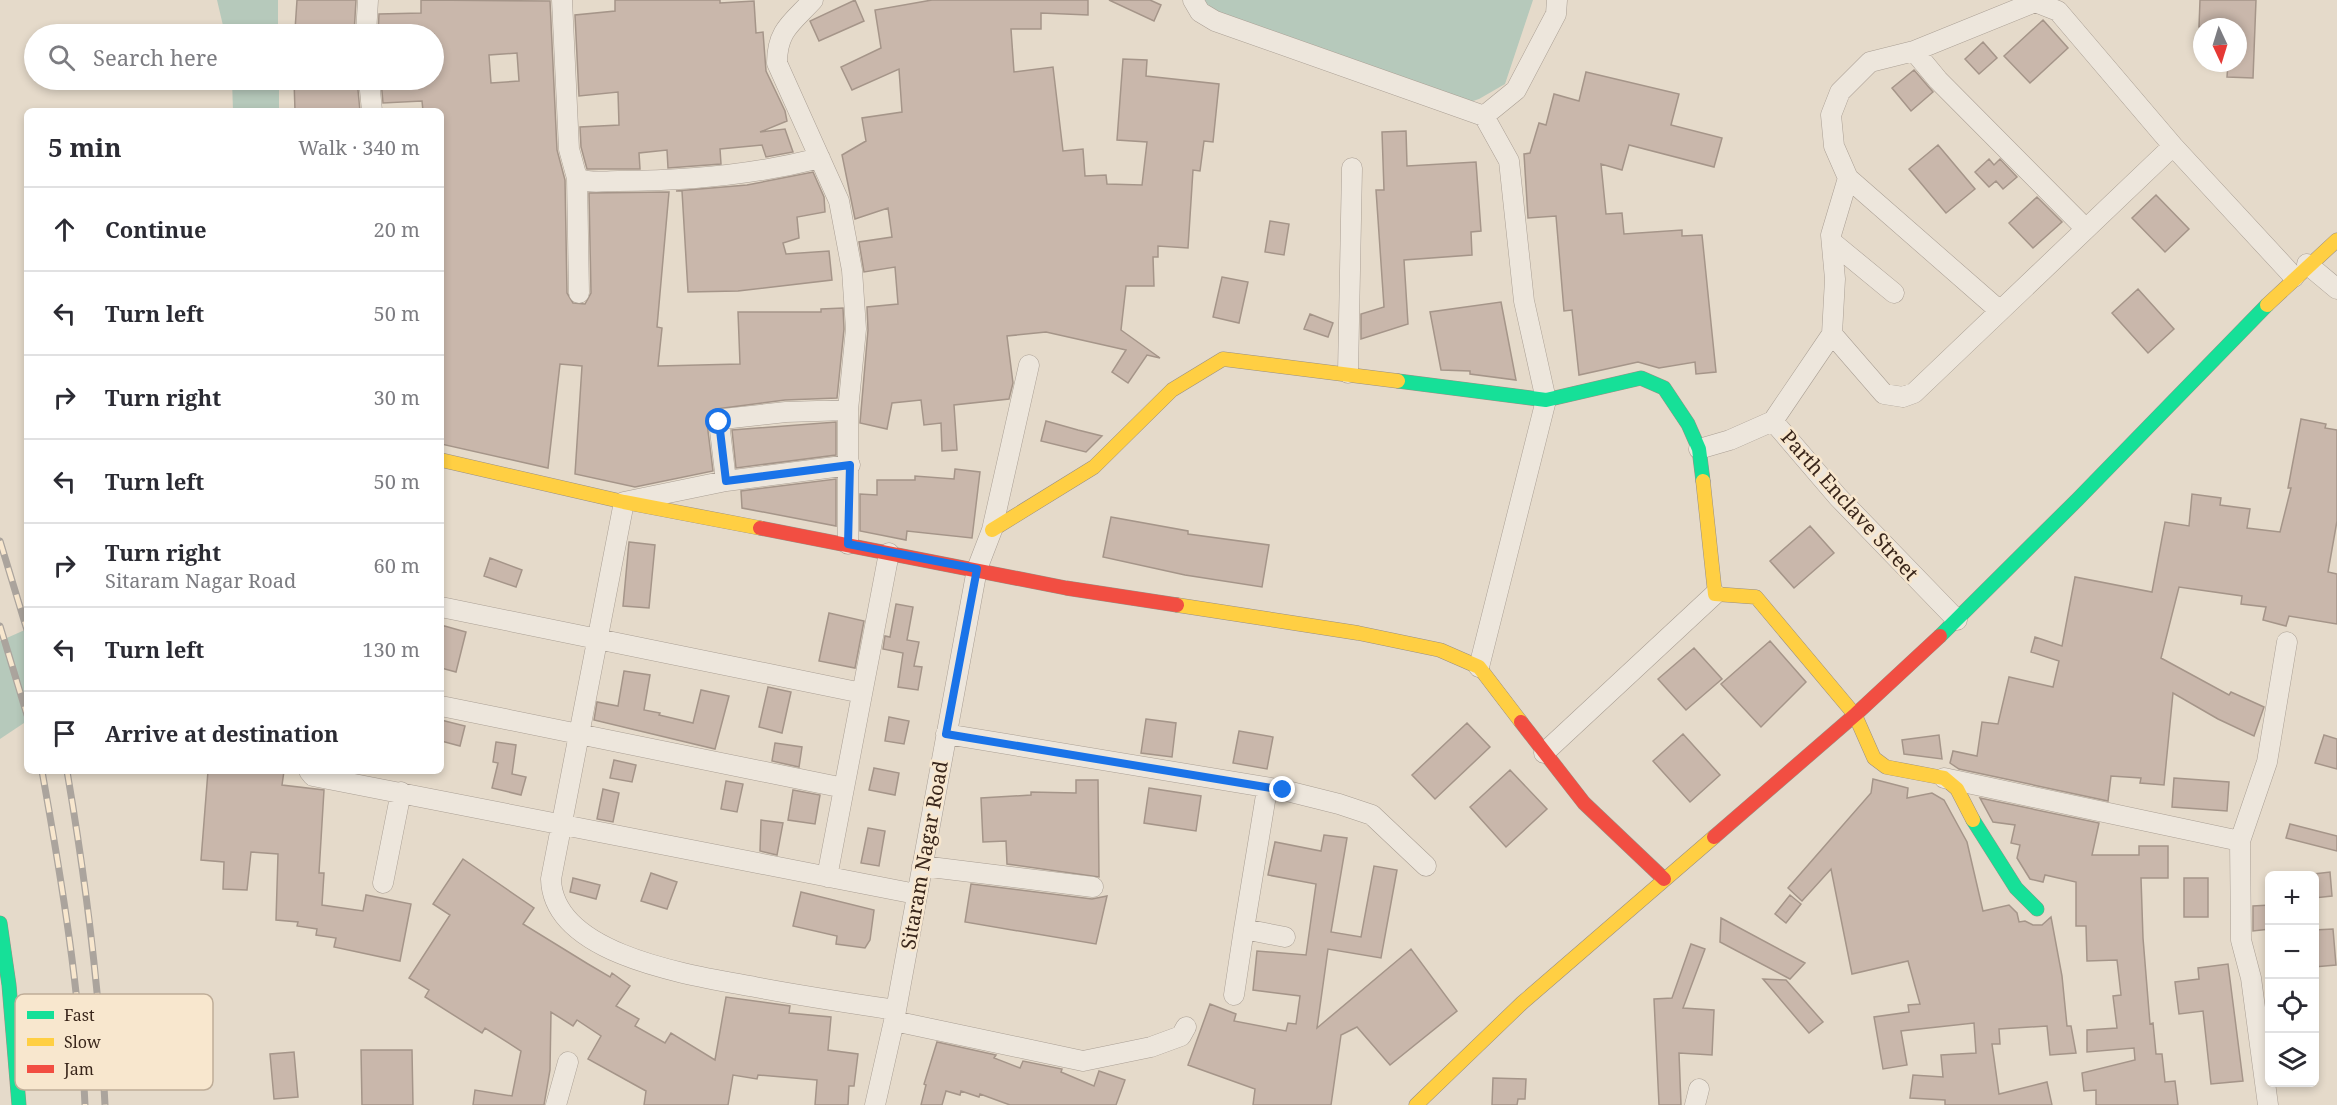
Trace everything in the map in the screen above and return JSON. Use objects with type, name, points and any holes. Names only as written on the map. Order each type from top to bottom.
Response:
[{"type":"street","points":[[367,24],[368,0]]},
{"type":"street","points":[[562,0],[568,149],[577,178],[579,292]]},
{"type":"street","points":[[813,0],[788,23],[777,45],[777,63],[839,201],[852,270],[856,329],[848,410],[850,465],[848,544]]},
{"type":"street","points":[[1193,0],[1200,12],[1215,21],[1484,116],[1509,161],[1524,301],[1546,400],[1479,667]]},
{"type":"street","points":[[1484,116],[1516,90],[1556,14],[1557,0]]},
{"type":"street","points":[[2000,311],[1848,178],[1834,146],[1831,115],[1840,92],[1870,62],[1914,51],[2035,2],[2058,11],[2173,146],[2301,271],[2337,289]]},
{"type":"street","points":[[1914,51],[1938,80],[2086,229]]},
{"type":"street","points":[[370,90],[372,108]]},
{"type":"street","points":[[1832,334],[1884,394],[1903,397],[1914,393],[2173,146]]},
{"type":"street","points":[[577,178],[591,182],[668,182],[755,173],[820,158]]},
{"type":"street","points":[[1348,373],[1352,168]]},
{"type":"street","points":[[1773,421],[1832,334],[1834,279],[1832,235],[1848,178]]},
{"type":"street","points":[[1416,1105],[1560,970],[1855,715],[1957,620],[2301,271],[2337,240]]},
{"type":"street","points":[[1832,242],[1894,293]]},
{"type":"street","points":[[992,530],[1044,500],[1094,467],[1172,390],[1223,359],[1287,369],[1348,373],[1546,400],[1641,378],[1664,388],[1688,424],[1699,449],[1715,594]]},
{"type":"street","name":"Sitaram Nagar Road","points":[[875,1105],[895,1016],[977,569],[992,530],[1029,365]]},
{"type":"street","points":[[726,481],[719,422],[723,419],[777,412],[848,410]]},
{"type":"street","name":"Parth Enclave Street","points":[[1699,449],[1730,440],[1773,421],[1838,497],[1957,620]]},
{"type":"street","points":[[444,461],[624,502],[1066,588],[1359,633],[1440,650],[1479,667],[1584,803],[1664,879]]},
{"type":"street","points":[[624,502],[726,481],[850,465]]},
{"type":"street","points":[[624,502],[550,879],[551,895],[561,912],[579,930],[604,946],[663,970],[818,999],[1083,1061],[1150,1047],[1181,1036],[1186,1027]]},
{"type":"street","points":[[828,876],[889,553]]},
{"type":"street","points":[[1544,753],[1715,594],[1756,597],[1855,715],[1874,758],[1886,767],[2240,841]]},
{"type":"street","points":[[444,608],[862,693]]},
{"type":"street","points":[[2268,1105],[2251,978],[2241,940],[2240,841],[2267,762],[2288,642]]},
{"type":"street","points":[[444,707],[844,788]]},
{"type":"street","points":[[946,734],[1267,789],[1339,804],[1372,815],[1426,866]]},
{"type":"street","points":[[311,774],[916,894]]},
{"type":"street","points":[[1944,778],[1957,789],[1978,829],[2016,888],[2037,909]]},
{"type":"street","points":[[1234,995],[1267,789]]},
{"type":"street","points":[[383,883],[401,792]]},
{"type":"street","points":[[922,866],[1094,887]]},
{"type":"street","points":[[0,923],[9,985],[15,1065]]},
{"type":"street","points":[[1244,929],[1286,937]]},
{"type":"street","points":[[556,1105],[568,1062]]},
{"type":"street","points":[[17,1090],[18,1105]]},
{"type":"shaded area","points":[[217,0],[278,0],[278,24],[223,24]]},
{"type":"shaded area","points":[[1200,0],[1533,0],[1505,84],[1479,99],[1461,105],[1209,9]]},
{"type":"shaded area","points":[[232,90],[279,90],[279,108],[233,108]]},
{"type":"shaded area","points":[[24,630],[24,723],[0,739],[0,641]]},
{"type":"building","points":[[297,0],[356,0],[355,24],[295,24]]},
{"type":"building","points":[[421,0],[550,1],[557,150],[565,180],[567,293],[573,303],[585,304],[591,293],[589,193],[669,192],[657,327],[662,328],[658,366],[740,364],[738,312],[821,312],[821,309],[843,308],[844,329],[837,398],[785,400],[716,409],[708,417],[707,423],[713,471],[635,487],[575,474],[582,366],[560,364],[548,468],[444,445],[444,108],[423,108],[422,101],[383,103],[382,90],[444,90],[444,24],[378,24],[379,14],[421,13]],"holes":[[[517,53],[519,81],[491,83],[489,55]]]},
{"type":"building","points":[[615,0],[720,0],[720,3],[754,1],[756,33],[763,32],[766,71],[785,111],[787,121],[760,132],[785,129],[793,152],[766,157],[762,145],[720,149],[721,164],[668,168],[667,150],[639,153],[640,169],[587,169],[581,147],[580,127],[619,125],[618,92],[579,96],[575,15],[615,11]]},
{"type":"building","points":[[855,0],[864,21],[819,41],[810,21]]},
{"type":"building","points":[[932,0],[1088,0],[1088,15],[1041,13],[1041,29],[1011,29],[1014,72],[1053,67],[1063,151],[1083,149],[1085,176],[1106,175],[1107,184],[1142,185],[1147,142],[1117,140],[1123,59],[1147,60],[1146,76],[1219,84],[1213,142],[1204,141],[1200,171],[1193,170],[1188,248],[1158,246],[1158,257],[1153,257],[1154,286],[1126,286],[1121,330],[1160,358],[1147,355],[1128,383],[1112,372],[1126,350],[1046,332],[1007,336],[1013,383],[1009,399],[954,405],[957,450],[942,451],[941,423],[924,425],[921,400],[892,403],[887,429],[860,423],[868,330],[867,307],[898,304],[895,267],[864,272],[859,242],[892,237],[888,208],[855,219],[842,155],[866,141],[862,118],[902,112],[899,69],[852,90],[841,67],[881,48],[875,10]]},
{"type":"building","points":[[1109,0],[1150,0],[1161,5],[1154,21]]},
{"type":"building","points":[[2200,0],[2256,0],[2253,78],[2227,77],[2227,72],[2247,72],[2247,18],[2199,18]]},
{"type":"building","points":[[2043,20],[2068,48],[2030,83],[2004,56]]},
{"type":"building","points":[[1983,42],[1997,58],[1979,74],[1965,59]]},
{"type":"building","points":[[1914,70],[1933,92],[1911,111],[1892,88]]},
{"type":"building","points":[[1586,72],[1679,94],[1671,125],[1722,138],[1714,167],[1629,145],[1622,170],[1601,164],[1606,214],[1622,213],[1624,234],[1682,230],[1682,236],[1702,235],[1716,372],[1696,374],[1695,362],[1659,368],[1638,362],[1579,375],[1572,310],[1564,311],[1556,216],[1528,218],[1524,154],[1530,153],[1539,123],[1546,125],[1554,94],[1579,101]]},
{"type":"building","points":[[294,90],[358,90],[360,108],[295,108]]},
{"type":"building","points":[[1406,131],[1407,166],[1476,162],[1481,231],[1471,232],[1472,255],[1404,260],[1408,324],[1361,339],[1361,314],[1384,307],[1376,190],[1384,190],[1382,132]]},
{"type":"building","points":[[1938,145],[1975,189],[1946,213],[1909,169]]},
{"type":"building","points":[[1989,159],[1994,165],[2000,159],[2017,177],[2003,189],[1996,181],[1989,187],[1975,172]]},
{"type":"building","points":[[813,172],[824,197],[825,212],[797,217],[799,238],[783,243],[786,254],[829,251],[832,280],[738,291],[688,292],[682,191],[676,191],[747,185]]},
{"type":"building","points":[[2156,195],[2189,229],[2165,252],[2132,218]]},
{"type":"building","points":[[2037,197],[2062,222],[2033,248],[2009,223]]},
{"type":"building","points":[[1270,221],[1289,224],[1284,255],[1265,252]]},
{"type":"building","points":[[1222,277],[1248,282],[1239,323],[1213,317]]},
{"type":"building","points":[[2138,289],[2174,329],[2148,353],[2112,313]]},
{"type":"building","points":[[1501,302],[1516,380],[1470,374],[1470,371],[1441,370],[1430,312]]},
{"type":"building","points":[[1310,314],[1333,323],[1328,337],[1304,329]]},
{"type":"building","points":[[2301,419],[2326,424],[2325,428],[2337,430],[2337,521],[2328,572],[2337,574],[2337,624],[2289,616],[2286,626],[2263,620],[2266,607],[2241,604],[2242,596],[2179,587],[2161,658],[2229,695],[2231,692],[2264,707],[2254,736],[2218,719],[2173,693],[2164,785],[2140,783],[2141,778],[2111,776],[2108,801],[1959,769],[1950,763],[1953,751],[1977,756],[1982,722],[1998,724],[2009,677],[2053,687],[2059,661],[2031,652],[2035,637],[2062,646],[2075,577],[2152,592],[2165,522],[2189,526],[2192,494],[2221,498],[2220,505],[2250,509],[2247,528],[2280,532],[2291,488],[2288,488]]},
{"type":"building","points":[[1046,421],[1102,436],[1086,452],[1041,441]]},
{"type":"building","points":[[836,422],[836,455],[736,468],[732,430]]},
{"type":"building","points":[[955,469],[980,472],[972,538],[907,531],[906,540],[860,531],[860,494],[877,495],[877,480],[915,480],[915,476],[954,479]]},
{"type":"building","points":[[836,479],[836,526],[742,508],[741,491]]},
{"type":"building","points":[[1111,517],[1188,531],[1188,534],[1269,545],[1262,587],[1185,575],[1103,557]]},
{"type":"building","points":[[1810,526],[1834,553],[1794,588],[1770,561]]},
{"type":"building","points":[[629,542],[655,545],[649,608],[623,606]]},
{"type":"building","points":[[490,558],[522,570],[516,587],[484,576]]},
{"type":"building","points":[[896,604],[913,607],[907,640],[919,642],[914,666],[922,667],[918,690],[898,687],[903,653],[883,649],[885,636],[890,637]]},
{"type":"building","points":[[829,613],[864,621],[855,668],[819,661]]},
{"type":"building","points":[[444,626],[466,632],[456,672],[444,669]]},
{"type":"building","points":[[1770,641],[1806,682],[1761,727],[1721,684]]},
{"type":"building","points":[[1694,648],[1722,679],[1686,710],[1658,679]]},
{"type":"building","points":[[624,671],[650,675],[644,710],[660,713],[659,715],[693,723],[701,690],[729,696],[715,749],[594,720],[597,702],[618,706]]},
{"type":"building","points":[[768,687],[791,692],[782,733],[759,727]]},
{"type":"building","points":[[889,717],[909,721],[904,744],[885,741]]},
{"type":"building","points":[[1146,719],[1176,723],[1172,757],[1141,753]]},
{"type":"building","points":[[444,721],[465,726],[460,746],[444,742]]},
{"type":"building","points":[[1467,723],[1490,747],[1435,799],[1412,775]]},
{"type":"building","points":[[1239,731],[1273,737],[1267,769],[1233,763]]},
{"type":"building","points":[[1683,734],[1720,775],[1690,802],[1653,761]]},
{"type":"building","points":[[1939,735],[1942,759],[1904,754],[1902,740]]},
{"type":"building","points":[[2324,735],[2337,739],[2337,769],[2315,763]]},
{"type":"building","points":[[496,742],[516,745],[512,774],[526,777],[521,795],[492,788],[498,763],[493,762]]},
{"type":"building","points":[[775,743],[802,747],[799,767],[772,761]]},
{"type":"building","points":[[614,760],[636,765],[632,782],[610,778]]},
{"type":"building","points":[[874,768],[899,773],[895,795],[869,790]]},
{"type":"building","points":[[1510,770],[1547,809],[1506,847],[1470,807]]},
{"type":"building","points":[[208,774],[284,774],[282,785],[324,790],[319,873],[324,873],[322,905],[363,911],[366,895],[411,904],[400,961],[334,947],[336,938],[316,935],[317,929],[297,926],[298,922],[276,920],[278,854],[251,852],[247,890],[223,889],[224,862],[201,860]]},
{"type":"building","points":[[2174,778],[2229,782],[2227,811],[2172,807]]},
{"type":"building","points":[[1873,779],[1908,788],[1907,798],[1932,793],[1944,800],[1967,842],[1983,911],[2009,905],[2017,913],[2019,922],[2025,921],[2033,925],[2042,925],[2051,917],[2062,976],[2067,1026],[2071,1026],[2076,1053],[2050,1055],[2047,1026],[1999,1029],[2000,1044],[1992,1044],[1999,1094],[2047,1082],[2052,1105],[1945,1105],[1945,1100],[1910,1098],[1913,1075],[1943,1077],[1941,1055],[1976,1053],[1974,1023],[1901,1031],[1907,1065],[1883,1069],[1874,1017],[1909,1012],[1908,1005],[1920,1004],[1908,961],[1852,974],[1831,869],[1802,901],[1788,888],[1871,793]]},
{"type":"building","points":[[1076,780],[1098,780],[1099,877],[1007,864],[1006,841],[983,842],[981,798],[1031,795],[1031,792],[1076,793]]},
{"type":"building","points":[[726,781],[743,784],[737,812],[721,809]]},
{"type":"building","points":[[1149,788],[1201,796],[1196,831],[1144,823]]},
{"type":"building","points":[[603,789],[619,793],[613,822],[597,819]]},
{"type":"building","points":[[793,790],[820,795],[815,824],[788,820]]},
{"type":"building","points":[[1980,798],[2099,823],[2092,855],[2139,855],[2139,846],[2168,846],[2168,878],[2141,878],[2143,938],[2150,1024],[2153,1023],[2156,1054],[2162,1054],[2165,1082],[2175,1081],[2178,1105],[2096,1105],[2096,1090],[2084,1091],[2082,1073],[2135,1060],[2134,1048],[2087,1052],[2087,1030],[2117,1028],[2113,996],[2121,995],[2117,960],[2087,961],[2086,926],[2076,926],[2076,882],[2045,875],[2043,882],[2030,879],[2017,858],[2020,845],[2011,843],[2015,825],[1993,822]]},
{"type":"building","points":[[761,820],[783,823],[777,855],[760,851]]},
{"type":"building","points":[[2290,824],[2337,836],[2337,851],[2286,838]]},
{"type":"building","points":[[868,828],[885,831],[879,866],[861,863]]},
{"type":"building","points":[[1324,835],[1347,838],[1331,932],[1361,937],[1374,866],[1397,870],[1381,958],[1328,949],[1317,1028],[1411,949],[1457,1011],[1390,1065],[1357,1027],[1341,1035],[1331,1105],[1253,1105],[1255,1089],[1188,1065],[1210,1004],[1236,1014],[1234,1021],[1286,1031],[1288,1023],[1296,1024],[1300,996],[1253,990],[1257,951],[1306,955],[1316,884],[1268,875],[1275,842],[1321,851]]},
{"type":"building","points":[[463,859],[534,908],[523,924],[610,977],[612,973],[630,986],[616,1006],[639,1019],[635,1026],[665,1043],[671,1033],[715,1060],[726,997],[790,1006],[789,1013],[831,1017],[828,1050],[858,1054],[854,1086],[849,1086],[848,1105],[815,1105],[817,1080],[758,1075],[757,1079],[733,1075],[728,1105],[644,1105],[646,1091],[588,1059],[601,1036],[577,1020],[573,1026],[551,1012],[550,1070],[544,1105],[473,1105],[475,1090],[512,1096],[521,1051],[485,1028],[482,1033],[425,997],[429,990],[409,978],[450,915],[433,904]]},
{"type":"building","points":[[2330,872],[2332,896],[2319,897],[2319,873]]},
{"type":"building","points":[[651,873],[677,882],[667,909],[641,901]]},
{"type":"building","points":[[573,878],[600,885],[596,899],[570,892]]},
{"type":"building","points":[[2184,878],[2208,878],[2208,917],[2184,917]]},
{"type":"building","points":[[971,884],[1092,899],[1107,896],[1096,944],[965,922]]},
{"type":"building","points":[[801,892],[874,910],[870,940],[865,948],[836,944],[837,936],[793,926]]},
{"type":"building","points":[[1790,895],[1801,904],[1786,923],[1775,914]]},
{"type":"building","points":[[2265,905],[2265,930],[2253,931],[2253,906]]},
{"type":"building","points":[[1721,918],[1805,963],[1790,979],[1720,942]]},
{"type":"building","points":[[2333,929],[2336,965],[2319,967],[2319,930]]},
{"type":"building","points":[[1691,944],[1705,949],[1683,1008],[1714,1010],[1712,1055],[1679,1053],[1681,1105],[1659,1105],[1654,999],[1672,998]]},
{"type":"building","points":[[2228,964],[2243,1081],[2211,1084],[2203,1011],[2179,1014],[2175,982],[2199,979],[2198,968]]},
{"type":"building","points":[[1763,979],[1786,980],[1823,1022],[1809,1033]]},
{"type":"building","points":[[937,1042],[996,1055],[994,1058],[1020,1068],[1023,1061],[1062,1069],[1061,1072],[1094,1086],[1099,1071],[1125,1080],[1116,1105],[1010,1105],[980,1094],[979,1097],[961,1091],[960,1095],[946,1091],[942,1105],[921,1105],[926,1085],[924,1084]]},
{"type":"building","points":[[361,1050],[412,1050],[413,1105],[362,1105]]},
{"type":"building","points":[[294,1052],[298,1097],[274,1099],[270,1054]]},
{"type":"building","points":[[1493,1078],[1526,1079],[1525,1099],[1518,1099],[1517,1105],[1492,1105]]},
{"type":"railway","points":[[0,541],[24,620]]},
{"type":"railway","points":[[0,626],[24,705]]},
{"type":"railway","points":[[43,774],[69,937],[76,994]]},
{"type":"railway","points":[[67,774],[97,994]]},
{"type":"railway","points":[[84,1090],[85,1105]]},
{"type":"railway","points":[[104,1090],[105,1105]]},
{"type":"traffic: fast","points":[[1940,636],[2078,499],[2267,305]]},
{"type":"traffic: fast","points":[[1398,381],[1546,400],[1641,378],[1664,388],[1688,424],[1699,449],[1703,481]]},
{"type":"traffic: fast","points":[[1973,820],[2016,888],[2037,909]]},
{"type":"traffic: fast","points":[[0,923],[9,985],[15,1057]]},
{"type":"traffic: fast","points":[[18,1090],[19,1105]]},
{"type":"traffic: slow","points":[[2267,305],[2337,240]]},
{"type":"traffic: slow","points":[[992,530],[1094,467],[1172,390],[1223,359],[1398,381]]},
{"type":"traffic: slow","points":[[444,461],[624,502],[760,528]]},
{"type":"traffic: slow","points":[[1703,481],[1715,594],[1756,597],[1855,715],[1874,758],[1886,767],[1944,778],[1957,789],[1973,820]]},
{"type":"traffic: slow","points":[[1177,605],[1358,633],[1440,650],[1479,667],[1521,722]]},
{"type":"traffic: slow","points":[[1416,1105],[1522,1003],[1714,837]]},
{"type":"traffic: jam","points":[[760,528],[1066,588],[1177,605]]},
{"type":"traffic: jam","points":[[1714,837],[1856,714],[1940,636]]},
{"type":"traffic: jam","points":[[1521,722],[1584,803],[1664,879]]},
{"type":"route","points":[[719,422],[726,481],[850,465],[848,544],[977,569],[946,734],[1283,790]]}]
